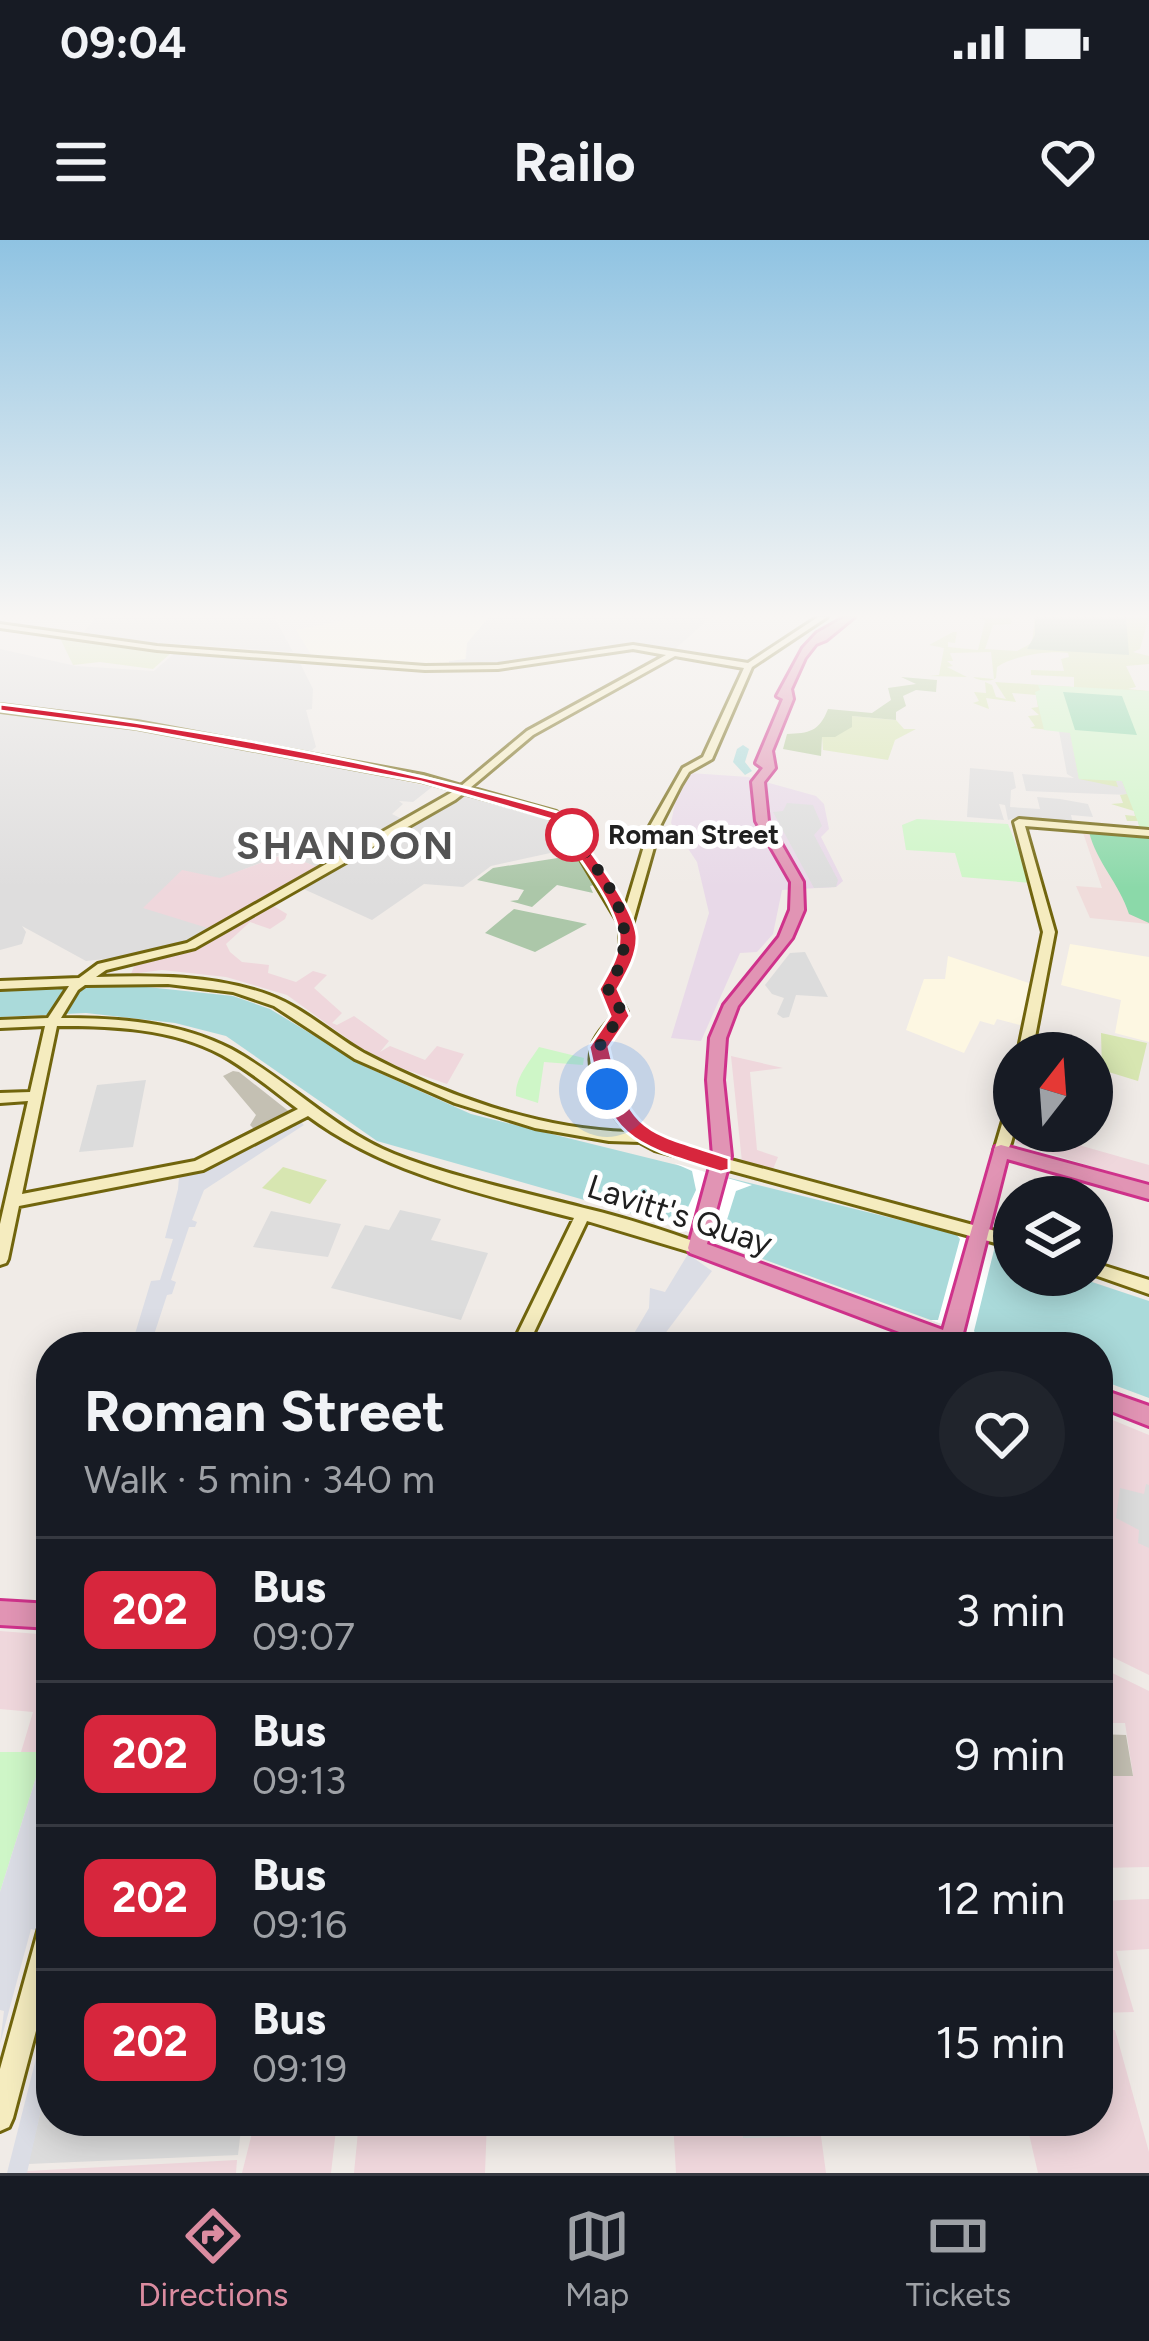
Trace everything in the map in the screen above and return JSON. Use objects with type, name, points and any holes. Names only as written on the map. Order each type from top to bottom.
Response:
[{"type":"highway","points":[[698,1242],[719,1170],[716,1047],[731,1005],[786,937],[797,910],[797,882],[762,821],[761,794],[767,782],[763,776],[769,768],[768,753],[782,707]]},
{"type":"highway","points":[[955,1332],[1001,1152]]},
{"type":"highway","points":[[1005,1152],[1149,1192]]},
{"type":"highway","name":"Lavitt's Quay","points":[[698,1242],[935,1332]]},
{"type":"highway","points":[[1113,1403],[1149,1416]]},
{"type":"highway","points":[[0,1613],[36,1615]]},
{"type":"street","points":[[0,1259],[35,1096],[60,1017],[80,985],[102,967],[182,951],[465,789],[530,733],[577,707]]},
{"type":"street","points":[[730,707],[707,759],[684,771],[657,820],[626,925],[626,955],[609,992],[621,1012],[600,1043],[603,1081],[622,1117],[642,1137],[719,1170],[778,1178],[993,1238]]},
{"type":"street","points":[[0,708],[156,728],[465,789],[538,811],[566,824],[626,925]]},
{"type":"street","points":[[1030,1032],[1049,946],[1045,908],[1019,823],[1149,833]]},
{"type":"street","points":[[0,985],[151,982],[220,986],[262,997],[362,1057],[443,1094],[596,1136],[642,1137]]},
{"type":"street","name":"Lavitt's Quay","points":[[0,1024],[60,1017],[148,1028],[209,1045],[354,1142],[387,1157],[698,1242]]},
{"type":"street","points":[[0,1099],[35,1096]]},
{"type":"street","points":[[12,1202],[198,1166],[307,1111]]},
{"type":"street","points":[[526,1332],[584,1213]]},
{"type":"street","points":[[1113,1275],[1149,1287]]},
{"type":"street","points":[[0,2118],[36,1984]]},
{"type":"shaded area","points":[[15,707],[312,707],[306,710],[316,747],[311,751]]},
{"type":"shaded area","points":[[0,710],[139,727],[432,787],[413,802],[399,801],[403,804],[392,814],[404,820],[317,867],[283,854],[220,879],[194,922],[214,930],[170,952],[86,961],[22,926],[26,932],[22,944],[0,950]]},
{"type":"shaded area","points":[[1059,731],[1070,732],[1079,779],[1123,781],[1128,795],[1026,791],[1022,774],[1074,778],[1067,774]]},
{"type":"shaded area","points":[[970,768],[1013,772],[1016,788],[1011,790],[1010,807],[1040,809],[1037,797],[1060,799],[1088,804],[1093,817],[1071,815],[1073,824],[1018,817],[1008,820],[1005,805],[999,804],[1004,820],[967,817]]},
{"type":"shaded area","points":[[690,773],[748,777],[816,796],[824,804],[829,829],[821,837],[843,881],[836,887],[782,890],[773,934],[757,952],[740,953],[701,1041],[671,1038],[709,913],[697,862],[671,823],[678,788]]},
{"type":"shaded area","points":[[466,793],[552,819],[573,848],[491,866],[463,887],[424,884],[372,920],[297,886]]},
{"type":"shaded area","points":[[787,803],[813,805],[822,826],[814,835],[838,880],[836,887],[814,888],[773,812],[783,811]]},
{"type":"shaded area","points":[[1082,830],[1149,835],[1149,924],[1090,918],[1076,886],[1102,888]]},
{"type":"shaded area","points":[[285,854],[317,867],[214,930],[143,908],[182,870],[220,878]]},
{"type":"shaded area","points":[[272,905],[287,914],[285,919],[270,929],[250,922],[226,944],[230,952],[242,962],[269,965],[268,973],[296,982],[313,971],[327,975],[314,988],[342,1013],[332,1023],[354,1016],[389,1041],[380,1052],[390,1046],[425,1060],[437,1046],[464,1054],[447,1084],[359,1047],[287,995],[226,977],[162,970],[131,974],[135,964],[195,949]]},
{"type":"shaded area","points":[[1070,944],[1149,957],[1149,1042],[1115,1033],[1121,1000],[1061,985]]},
{"type":"shaded area","points":[[805,952],[828,997],[796,995],[789,1017],[783,1018],[777,1014],[784,998],[765,985],[790,953]]},
{"type":"shaded area","points":[[948,956],[1032,984],[1020,1025],[997,1019],[994,1025],[980,1021],[964,1053],[906,1030],[924,979],[945,979]]},
{"type":"shaded area","points":[[731,1056],[783,1068],[750,1072],[757,1150],[778,1157],[773,1169],[742,1162]]},
{"type":"shaded area","points":[[233,1071],[291,1113],[257,1132],[250,1125],[256,1115],[223,1076]]},
{"type":"shaded area","points":[[146,1080],[133,1147],[79,1152],[97,1085]]},
{"type":"shaded area","points":[[298,1119],[304,1125],[204,1190],[192,1220],[197,1222],[189,1227],[171,1280],[176,1282],[155,1332],[136,1332],[151,1281],[160,1280],[173,1239],[165,1238],[178,1189],[179,1177],[171,1173]]},
{"type":"shaded area","points":[[1045,1152],[1103,1152],[1149,1165],[1149,1184]]},
{"type":"shaded area","points":[[400,1210],[441,1219],[431,1240],[488,1253],[461,1320],[331,1288],[365,1225],[389,1230]]},
{"type":"shaded area","points":[[271,1211],[341,1224],[328,1257],[253,1247]]},
{"type":"shaded area","points":[[688,1254],[712,1271],[666,1332],[635,1332],[649,1308],[650,1288],[665,1292]]},
{"type":"shaded area","points":[[1113,1420],[1149,1435],[1149,1675],[1113,1657]]},
{"type":"shaded area","points":[[1146,1484],[1149,1548],[1138,1543],[1139,1530],[1116,1518],[1120,1488],[1144,1494]]},
{"type":"shaded area","points":[[0,1631],[36,1634],[36,1752],[21,1752],[33,1712],[0,1709]]},
{"type":"shaded area","points":[[1113,1673],[1149,1691],[1149,1867],[1113,1868],[1113,1776],[1133,1775],[1125,1723],[1113,1723]]},
{"type":"shaded area","points":[[1113,1735],[1126,1735],[1133,1776],[1113,1776]]},
{"type":"shaded area","points":[[36,1777],[36,1930],[31,1929],[0,2044],[4,2011],[0,2010],[0,1892]]},
{"type":"shaded area","points":[[1149,1899],[1149,1949],[1116,1951],[1134,2012],[1113,2013],[1113,1900]]},
{"type":"shaded area","points":[[1115,2030],[1149,2152],[1149,2173],[1038,2173],[1029,2136],[1113,2136]]},
{"type":"shaded area","points":[[36,2058],[36,2132],[27,2173],[7,2173]]},
{"type":"shaded area","points":[[36,2130],[36,2136],[240,2136],[238,2155],[28,2164]]},
{"type":"shaded area","points":[[251,2136],[335,2136],[331,2173],[242,2173]]},
{"type":"shaded area","points":[[358,2136],[486,2136],[485,2173],[354,2173]]},
{"type":"shaded area","points":[[674,2136],[821,2136],[826,2173],[676,2173]]},
{"type":"shaded area","points":[[237,2160],[236,2173],[27,2173],[27,2171]]},
{"type":"green space","points":[[880,707],[904,707],[896,712],[896,720],[852,716],[852,727],[835,737],[822,737],[821,756],[783,749],[787,734],[812,730],[828,709],[872,713]]},
{"type":"green space","points":[[1039,707],[1149,707],[1149,831],[1141,830],[1122,781],[1079,779],[1070,733],[1044,730]]},
{"type":"green space","points":[[1068,707],[1126,707],[1137,735],[1075,730]]},
{"type":"green space","points":[[1149,707],[1146,831],[1132,826],[1139,826],[1138,821],[1127,821],[1125,815],[1135,816],[1134,811],[1111,804],[1123,803],[1120,795],[1127,794],[1122,781],[1116,781],[1118,787],[1079,779],[1070,732],[1030,728],[1035,726],[1028,716],[1039,715],[1031,708]]},
{"type":"green space","points":[[852,716],[896,720],[904,729],[916,729],[895,740],[888,760],[823,750],[822,737],[847,728]]},
{"type":"green space","points":[[917,819],[1008,824],[1031,883],[962,877],[955,853],[906,850],[902,825]]},
{"type":"green space","points":[[1089,832],[1149,836],[1149,923],[1129,914]]},
{"type":"green space","points":[[577,855],[594,885],[590,886],[593,893],[557,885],[532,907],[510,901],[518,900],[524,890],[477,880],[493,868]]},
{"type":"green space","points":[[514,909],[587,924],[535,952],[485,933]]},
{"type":"green space","points":[[1113,1036],[1147,1043],[1138,1081],[1113,1073]]},
{"type":"green space","points":[[539,1047],[584,1058],[583,1065],[544,1062],[538,1103],[516,1096],[516,1089]]},
{"type":"green space","points":[[283,1167],[327,1180],[310,1204],[262,1188]]},
{"type":"green space","points":[[0,1752],[36,1752],[36,1777],[0,1892]]},
{"type":"water","points":[[109,983],[233,996],[270,1009],[366,1067],[471,1114],[956,1234],[993,1247],[993,1296],[1113,1296],[1113,1289],[1149,1301],[1149,1398],[1113,1385],[1113,1332],[964,1332],[658,1221],[377,1141],[226,1036],[175,1023],[86,1013],[0,1017],[0,989]]},
{"type":"pier","points":[[674,1163],[752,1185],[736,1191],[725,1226],[725,1236],[745,1253],[658,1221],[682,1220],[696,1190],[692,1171]]},
{"type":"pier","points":[[956,1234],[993,1246],[975,1332],[930,1320],[938,1320],[960,1239]]},
{"type":"waterway","points":[[743,749],[739,762],[745,771]]},
{"type":"bus line","name":"202","points":[[0,708],[137,725],[424,778],[558,817],[620,910],[628,935],[624,961],[608,989],[619,1003],[620,1016],[599,1047],[610,1098],[642,1137],[721,1164]]},
{"type":"place","name":"Roman Street","points":[[572,835]]},
{"type":"district","name":"SHANDON","points":[[346,845]]},
{"type":"route","points":[[572,835],[620,910],[628,935],[624,961],[608,989],[619,1003],[620,1016],[599,1047],[607,1089]]}]
